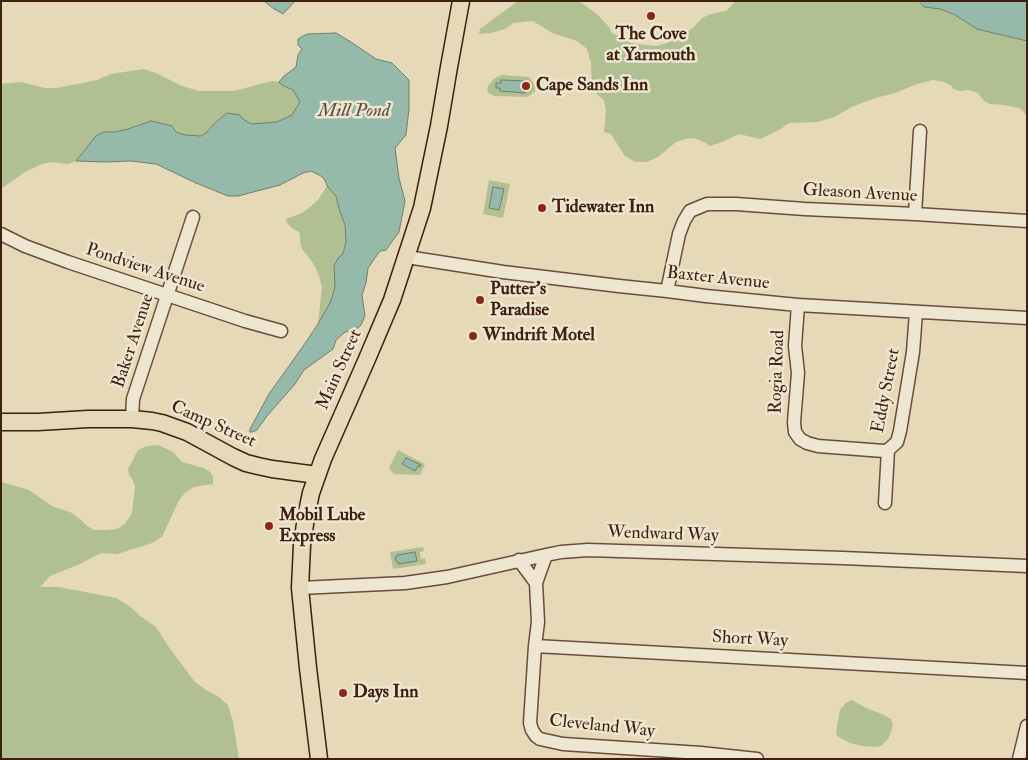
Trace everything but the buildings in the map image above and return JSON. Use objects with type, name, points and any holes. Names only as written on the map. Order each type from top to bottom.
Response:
[{"type":"main road","name":"Main Street","points":[[319,759],[300,588],[302,545],[306,517],[311,493],[323,459],[389,308],[422,208],[439,126],[461,1]]},
{"type":"main road","name":"Camp Street","points":[[1,422],[132,419],[162,423],[187,432],[233,457],[258,466],[317,475]]},
{"type":"street","points":[[915,214],[920,131]]},
{"type":"street","name":"Gleason Avenue","points":[[667,291],[679,234],[684,220],[690,211],[707,204],[736,204],[1027,221]]},
{"type":"street","name":"Baker Avenue","points":[[132,419],[133,399],[193,217]]},
{"type":"street","name":"Pondview Avenue","points":[[1,234],[25,246],[68,262],[281,331]]},
{"type":"street","name":"Baxter Avenue","points":[[407,257],[503,272],[706,296],[798,305],[1027,318]]},
{"type":"street","name":"Rogia Road","points":[[798,305],[795,346],[798,373],[794,422],[795,432],[800,439],[818,446],[884,452],[888,450]]},
{"type":"street","name":"Eddy Street","points":[[885,503],[888,450],[897,442],[900,431],[913,352],[916,312]]},
{"type":"street","name":"Wendward Way","points":[[300,588],[406,583],[447,577],[546,554],[588,550],[1027,566]]},
{"type":"street","points":[[536,646],[538,622],[536,583],[546,554]]},
{"type":"street","points":[[519,560],[536,583]]},
{"type":"street","name":"Short Way","points":[[536,646],[1027,673]]},
{"type":"street","name":"Cleveland Way","points":[[536,646],[530,723],[532,730],[540,739],[564,744],[701,753],[756,759]]},
{"type":"street","points":[[1019,759],[1027,726]]},
{"type":"shaded area","points":[[518,1],[579,1],[598,15],[612,33],[631,43],[658,46],[672,41],[693,28],[702,18],[726,11],[736,1],[919,1],[924,7],[940,9],[955,15],[977,29],[1027,41],[1027,116],[1020,108],[990,104],[984,101],[978,93],[953,89],[952,86],[944,82],[933,80],[875,98],[852,107],[834,117],[818,122],[789,123],[760,139],[739,134],[710,146],[694,138],[685,139],[676,142],[658,157],[647,162],[635,162],[624,155],[611,134],[604,132],[606,110],[604,100],[592,90],[591,63],[587,49],[577,41],[552,33],[533,21],[513,23],[505,29],[479,34],[480,29]]},
{"type":"shaded area","points":[[144,69],[182,86],[199,91],[234,91],[272,81],[279,82],[293,90],[300,103],[292,115],[277,122],[265,124],[250,124],[227,113],[201,136],[185,135],[151,121],[128,129],[104,132],[96,136],[76,161],[68,164],[51,162],[42,164],[25,172],[1,189],[1,84],[21,82],[45,88],[57,88],[97,80],[111,74]]},
{"type":"shaded area","points":[[502,75],[529,77],[535,85],[535,91],[528,97],[494,96],[487,92],[488,86],[495,78]]},
{"type":"shaded area","points":[[489,180],[510,184],[503,218],[483,214]]},
{"type":"shaded area","points":[[327,186],[336,196],[345,225],[346,242],[343,254],[334,266],[335,287],[331,301],[318,324],[322,287],[318,273],[302,249],[299,232],[286,222],[286,219],[309,208],[318,200]]},
{"type":"shaded area","points":[[158,445],[173,452],[182,462],[204,468],[210,472],[213,477],[213,484],[194,487],[186,492],[179,500],[162,537],[152,543],[117,554],[101,553],[50,576],[40,587],[59,587],[116,598],[156,627],[195,682],[228,705],[233,722],[239,759],[1,759],[1,482],[29,490],[52,506],[72,513],[94,530],[117,529],[125,524],[132,513],[135,487],[128,469],[138,450],[147,446]]},
{"type":"shaded area","points":[[398,450],[425,464],[420,475],[394,474],[389,468]]},
{"type":"shaded area","points":[[423,547],[424,551],[420,552],[421,559],[425,558],[426,564],[393,569],[390,552]]},
{"type":"shaded area","points":[[852,700],[891,719],[893,725],[891,732],[888,739],[881,746],[862,746],[850,743],[837,736],[840,710],[847,702]]},
{"type":"water","points":[[264,1],[295,1],[283,14]]},
{"type":"water","points":[[919,1],[1027,1],[1027,41],[977,29],[955,15],[940,9],[924,7]]},
{"type":"water","name":"Mill Pond","points":[[336,33],[376,59],[392,63],[409,80],[409,109],[406,135],[395,148],[399,178],[405,201],[399,232],[386,250],[380,251],[368,268],[362,295],[365,316],[361,325],[358,328],[345,332],[336,340],[333,349],[304,370],[295,384],[257,430],[250,432],[269,394],[318,324],[331,301],[335,287],[334,266],[343,254],[346,242],[345,225],[336,196],[321,176],[311,171],[280,185],[238,196],[228,196],[156,164],[131,161],[76,161],[96,136],[104,132],[128,129],[151,121],[172,126],[176,132],[185,135],[201,136],[227,113],[240,115],[251,124],[277,122],[292,115],[300,102],[293,90],[279,82],[296,67],[298,55],[302,49],[298,45],[298,39],[307,34]]},
{"type":"water","points":[[501,80],[525,81],[525,93],[500,91],[500,88],[496,88],[496,83],[501,83]]},
{"type":"water","points":[[493,187],[504,189],[499,210],[489,208]]},
{"type":"water","points":[[406,458],[421,465],[420,467],[418,466],[415,471],[402,464]]},
{"type":"water","points":[[415,552],[417,561],[398,564],[396,561],[397,555]]},
{"type":"place","name":"The Cove at Yarmouth","points":[[651,16]]},
{"type":"place","name":"Cape Sands Inn","points":[[526,86]]},
{"type":"place","name":"Tidewater Inn","points":[[542,208]]},
{"type":"place","name":"Putter's Paradise","points":[[480,300]]},
{"type":"place","name":"Windrift Motel","points":[[473,336]]},
{"type":"place","name":"Mobil Lube Express","points":[[269,526]]},
{"type":"place","name":"Days Inn","points":[[343,693]]}]
